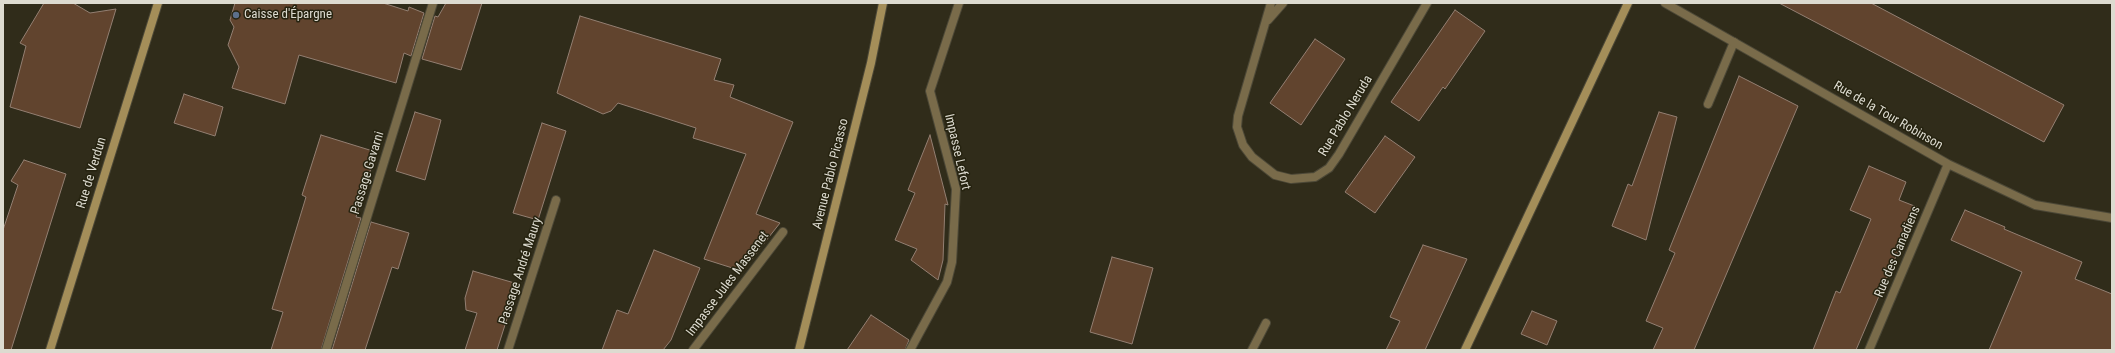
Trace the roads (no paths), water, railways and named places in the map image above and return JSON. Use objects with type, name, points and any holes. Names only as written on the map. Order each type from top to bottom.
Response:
[{"type":"street","name":"Rue de Verdun","points":[[50,350],[158,3]]},
{"type":"street","name":"Passage Gavarni","points":[[326,350],[434,3]]},
{"type":"street","name":"Avenue Pablo Picasso","points":[[799,350],[871,63],[883,3]]},
{"type":"street","name":"Impasse Lefort","points":[[910,350],[947,282],[952,262],[956,188],[930,91],[959,3]]},
{"type":"street","name":"Rue Pablo Neruda","points":[[1271,3],[1238,116],[1238,127],[1243,145],[1252,157],[1264,168],[1275,175],[1291,179],[1315,177],[1329,168],[1339,154],[1427,3]]},
{"type":"street","name":"Rue Pablo Neruda","points":[[1266,22],[1283,3]]},
{"type":"street","points":[[1464,350],[1628,3]]},
{"type":"street","name":"Rue de la Tour Robinson","points":[[1665,3],[1948,164],[2035,205],[2112,218]]},
{"type":"street","points":[[1708,104],[1734,42]]},
{"type":"street","name":"Rue des Canadiens","points":[[1869,350],[1948,164]]},
{"type":"street","name":"Passage André Maury","points":[[508,350],[556,200]]},
{"type":"street","name":"Impasse Jules Massenet","points":[[693,350],[783,232]]},
{"type":"street","points":[[1252,350],[1266,323]]},
{"type":"place","name":"Caisse d'Épargne","points":[[236,15]]}]
